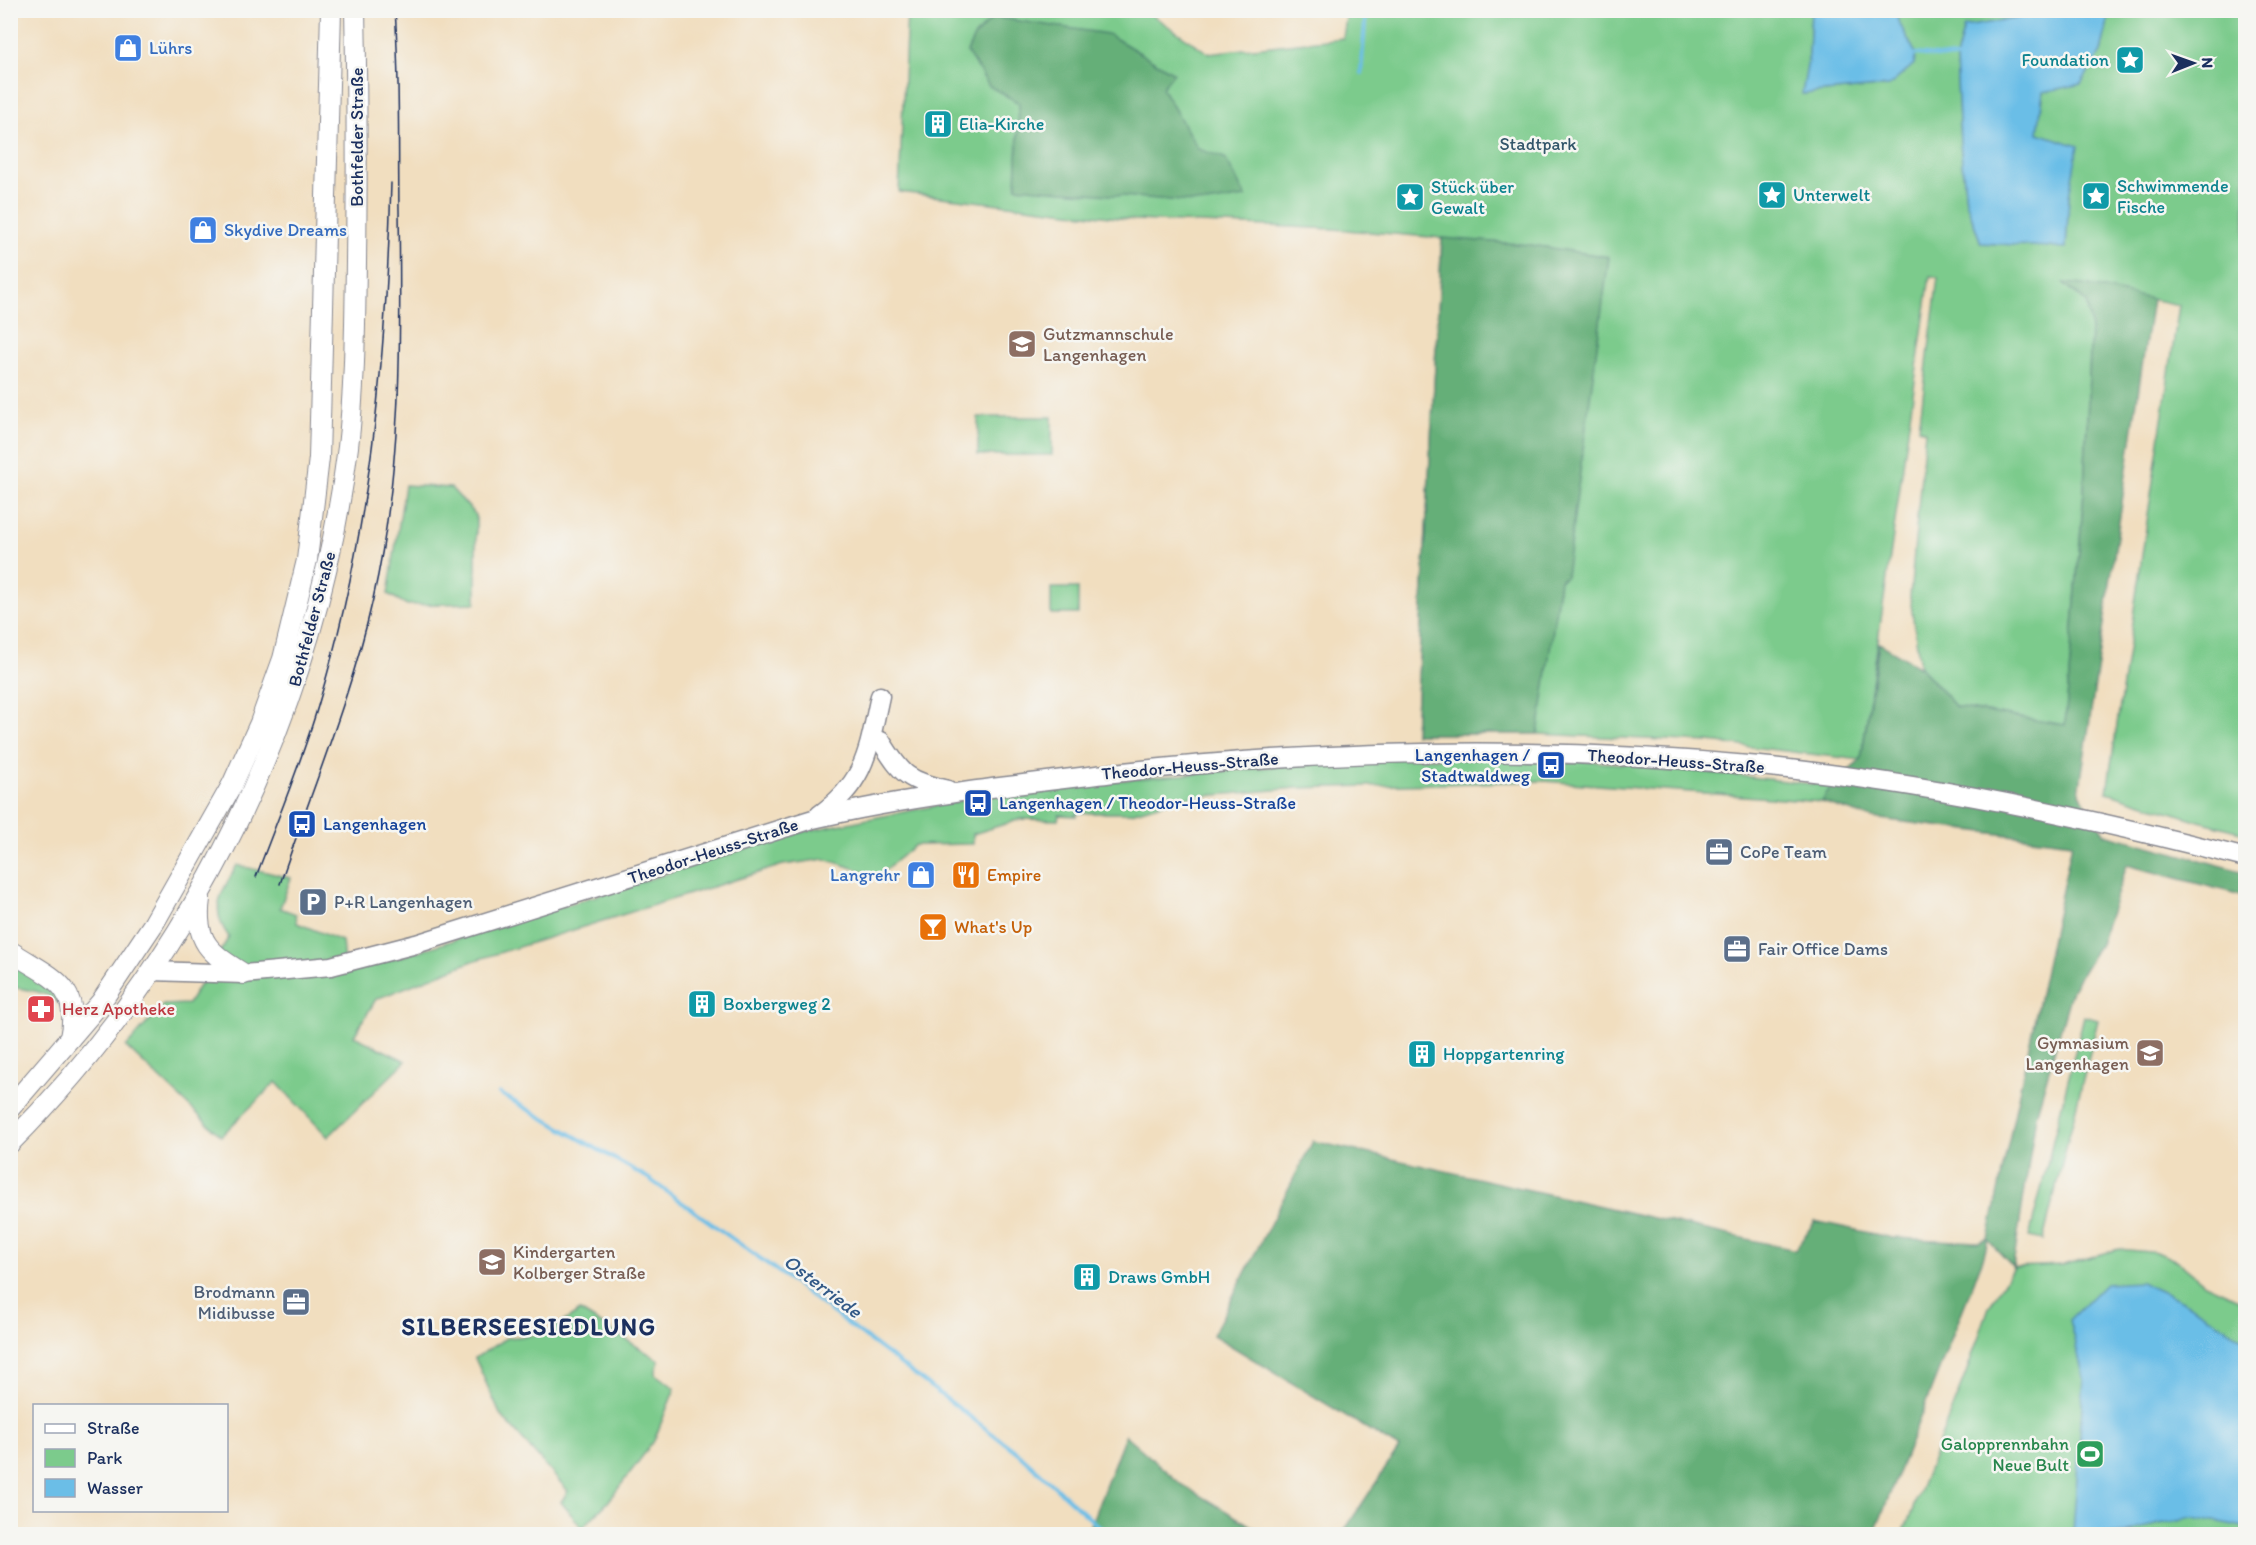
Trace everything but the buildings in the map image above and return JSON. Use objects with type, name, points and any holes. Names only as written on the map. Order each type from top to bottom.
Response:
[{"type":"main road","name":"Bothfelder Straße","points":[[10,1108],[69,1042],[139,947],[221,805],[260,723],[292,626],[307,560],[319,458],[331,10]]},
{"type":"main road","name":"Bothfelder Straße","points":[[10,1143],[88,1055],[152,971],[201,893],[245,808],[282,721],[311,630],[336,526],[348,444],[355,349],[357,78],[355,10]]},
{"type":"main road","points":[[201,893],[199,923],[205,942],[219,959],[244,974]]},
{"type":"main road","points":[[13,953],[59,983],[67,991],[75,1016],[69,1042]]},
{"type":"street","points":[[813,819],[839,800],[854,782],[868,751],[880,696]]},
{"type":"street","points":[[881,741],[896,765],[909,778],[956,792]]},
{"type":"street","name":"Theodor-Heuss-Straße","points":[[152,971],[244,974],[314,969],[371,957],[813,819],[866,807],[956,792],[1286,757],[1389,753],[1539,752],[1689,760],[1867,779],[2058,812],[2246,858]]},
{"type":"green space","name":"Stadtpark","points":[[2039,10],[2013,19],[1964,28],[1956,58],[1960,142],[1966,201],[1981,243],[2066,247],[2069,195],[2037,133],[2044,92],[2101,52],[2110,11],[2245,11],[2245,833],[2107,792],[2179,305],[2084,285],[2065,284],[2087,303],[2091,329],[2084,491],[2065,726],[1956,707],[1920,667],[1910,597],[1925,431],[1919,428],[1938,277],[1930,276],[1861,760],[1709,742],[1538,734],[1415,734],[1442,238],[1333,229],[1135,220],[899,192],[907,11],[1146,11],[1208,53],[1343,38],[1347,11],[1811,11],[1809,55],[1803,94],[1889,86],[1916,54],[1898,21],[1896,11]]},
{"type":"green space","points":[[993,17],[1108,34],[1174,73],[1162,88],[1198,149],[1225,158],[1246,197],[1206,203],[1016,187],[1019,103],[989,86],[967,52],[974,37]]},
{"type":"green space","points":[[1442,238],[1532,245],[1609,257],[1566,576],[1560,580],[1538,734],[1415,734]]},
{"type":"green space","points":[[2064,283],[2152,299],[2079,793],[2105,834],[2245,872],[2245,896],[2127,865],[2100,944],[2072,989],[2036,1116],[2013,1267],[1988,1240],[1984,1256],[1874,1534],[1342,1534],[1399,1448],[1213,1335],[1313,1141],[1795,1250],[1815,1221],[1893,1238],[1978,1242],[1988,1239],[2072,843],[1872,818],[1822,802],[1831,786],[1861,760],[1879,643],[1920,667],[1956,707],[2065,725],[2084,491],[2091,329],[2087,303]]},
{"type":"green space","points":[[978,417],[1052,417],[1052,455],[978,455]]},
{"type":"green space","points":[[405,485],[451,488],[476,515],[476,603],[407,605],[388,594]]},
{"type":"green space","points":[[1051,588],[1078,588],[1078,614],[1051,614]]},
{"type":"green space","points":[[1520,757],[1642,765],[1831,786],[1822,802],[1544,781],[1297,788],[1182,798],[1131,813],[1077,813],[1077,816],[1059,815],[1058,820],[1021,819],[973,834],[973,844],[915,845],[878,876],[825,859],[783,865],[473,961],[376,999],[354,1036],[406,1061],[328,1137],[276,1082],[221,1136],[126,1047],[163,1005],[188,1004],[229,937],[219,917],[218,909],[222,892],[237,865],[291,878],[280,908],[296,914],[297,923],[342,941],[345,974],[797,833],[1020,789],[1359,759]]},
{"type":"green space","points":[[10,953],[71,1001],[61,1005],[44,994],[11,987]]},
{"type":"green space","points":[[2084,1016],[2098,1020],[2043,1240],[2029,1237]]},
{"type":"green space","name":"Galopprennbahn Neue Bult","points":[[2119,1249],[2159,1253],[2177,1261],[2205,1284],[2245,1302],[2245,1534],[1903,1534],[1966,1373],[1989,1307],[2013,1267],[2063,1265]]},
{"type":"green space","points":[[580,1311],[659,1360],[655,1374],[675,1388],[654,1441],[608,1502],[582,1528],[561,1502],[568,1491],[500,1414],[475,1358],[506,1338],[545,1334]]},
{"type":"green space","points":[[1125,1435],[1182,1485],[1265,1534],[1087,1534]]},
{"type":"water","points":[[1811,11],[1896,11],[1898,21],[1916,54],[1914,64],[1889,86],[1802,94],[1809,55]]},
{"type":"water","points":[[2039,11],[2110,11],[2101,52],[2081,84],[2043,92],[2038,133],[2078,146],[2069,196],[2066,248],[1981,243],[1966,201],[1960,142],[1956,58],[1964,27],[2013,19]]},
{"type":"water","points":[[2141,1282],[2185,1302],[2245,1340],[2245,1527],[2193,1517],[2141,1528],[2125,1534],[2073,1534],[2084,1378],[2069,1320],[2105,1284]]},
{"type":"waterway","points":[[1361,73],[1366,10]]},
{"type":"waterway","points":[[1916,54],[1956,58]]},
{"type":"waterway","name":"Osterriede","points":[[499,1093],[648,1178],[783,1275],[1018,1453],[1107,1534]]},
{"type":"tram line","points":[[280,884],[354,672],[373,599],[390,502],[398,405],[400,308],[395,10]]},
{"type":"tram line","points":[[256,877],[318,706],[351,577],[363,512],[379,382],[389,250],[391,183]]},
{"type":"place","name":"Lührs","points":[[128,48]]},
{"type":"place","name":"Foundation","points":[[2130,60]]},
{"type":"place","name":"Elia-Kirche","points":[[938,124]]},
{"type":"place","name":"Unterwelt","points":[[1772,195]]},
{"type":"place","name":"Schwimmende Fische","points":[[2096,196]]},
{"type":"place","name":"Stück über Gewalt","points":[[1410,197]]},
{"type":"place","name":"Skydive Dreams","points":[[203,230]]},
{"type":"place","name":"Gutzmannschule Langenhagen","points":[[1022,344]]},
{"type":"place","name":"Langenhagen / Stadtwaldweg","points":[[1551,765]]},
{"type":"place","name":"Langenhagen / Theodor-Heuss-Straße","points":[[978,803]]},
{"type":"place","name":"Langenhagen","points":[[302,824]]},
{"type":"place","name":"CoPe Team","points":[[1719,852]]},
{"type":"place","name":"Langrehr","points":[[921,875]]},
{"type":"place","name":"Empire","points":[[966,875]]},
{"type":"place","name":"P+R Langenhagen","points":[[313,902]]},
{"type":"place","name":"What's Up","points":[[933,927]]},
{"type":"place","name":"Fair Office Dams","points":[[1737,949]]},
{"type":"place","name":"Boxbergweg 2","points":[[702,1004]]},
{"type":"place","name":"Herz Apotheke","points":[[41,1009]]},
{"type":"place","name":"Gymnasium Langenhagen","points":[[2150,1053]]},
{"type":"place","name":"Hoppgartenring","points":[[1422,1054]]},
{"type":"place","name":"Kindergarten Kolberger Straße","points":[[492,1262]]},
{"type":"place","name":"Draws GmbH","points":[[1087,1277]]},
{"type":"place","name":"Brodmann Midibusse","points":[[296,1302]]},
{"type":"place","name":"Galopprennbahn Neue Bult","points":[[2090,1454]]},
{"type":"district","name":"SILBERSEESIEDLUNG","points":[[529,1326]]}]
